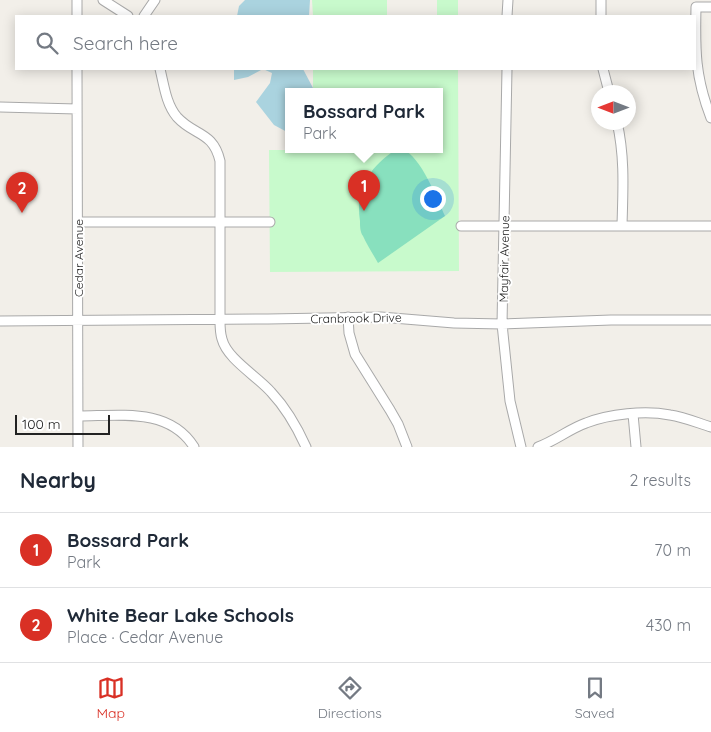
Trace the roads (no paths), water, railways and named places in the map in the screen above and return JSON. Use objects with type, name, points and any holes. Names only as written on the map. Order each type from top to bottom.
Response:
[{"type":"street","points":[[77,0],[77,15]]},
{"type":"street","points":[[103,0],[126,15]]},
{"type":"street","points":[[145,15],[155,0]]},
{"type":"street","points":[[508,0],[508,15]]},
{"type":"street","points":[[601,0],[601,15]]},
{"type":"street","points":[[693,4],[711,7]]},
{"type":"street","points":[[696,60],[711,118]]},
{"type":"street","name":"Cedar Avenue","points":[[77,70],[78,447]]},
{"type":"street","points":[[160,70],[167,98],[172,109],[183,122],[210,140],[218,154],[220,169],[220,320],[222,339],[229,352],[257,377],[282,404],[306,447]]},
{"type":"street","name":"Mayfair Avenue","points":[[507,70],[502,324],[510,401],[521,447]]},
{"type":"street","points":[[604,70],[607,85]]},
{"type":"street","points":[[0,107],[77,109]]},
{"type":"street","points":[[619,130],[623,162],[622,225]]},
{"type":"street","points":[[78,222],[270,222]]},
{"type":"street","points":[[461,226],[711,226]]},
{"type":"street","points":[[348,317],[349,333],[355,354],[394,417],[407,447]]},
{"type":"street","name":"Cranbrook Drive","points":[[0,321],[220,320],[348,317],[406,318],[454,323],[502,324],[611,320],[711,320]]},
{"type":"street","points":[[538,447],[559,438],[585,423],[611,416],[654,413],[672,415],[711,427]]},
{"type":"street","points":[[633,414],[636,447]]},
{"type":"street","points":[[78,416],[153,417],[172,424],[180,430],[194,447]]},
{"type":"water","points":[[245,0],[310,0],[309,15],[237,15],[239,6]]},
{"type":"water","points":[[234,70],[261,70],[248,77],[234,80]]},
{"type":"water","points":[[265,70],[304,70],[313,88],[285,88],[285,131],[274,125],[256,102],[270,83],[272,73]]},
{"type":"place","name":"Bossard Park","points":[[364,211]]},
{"type":"place","name":"White Bear Lake Schools","points":[[22,213]]}]
